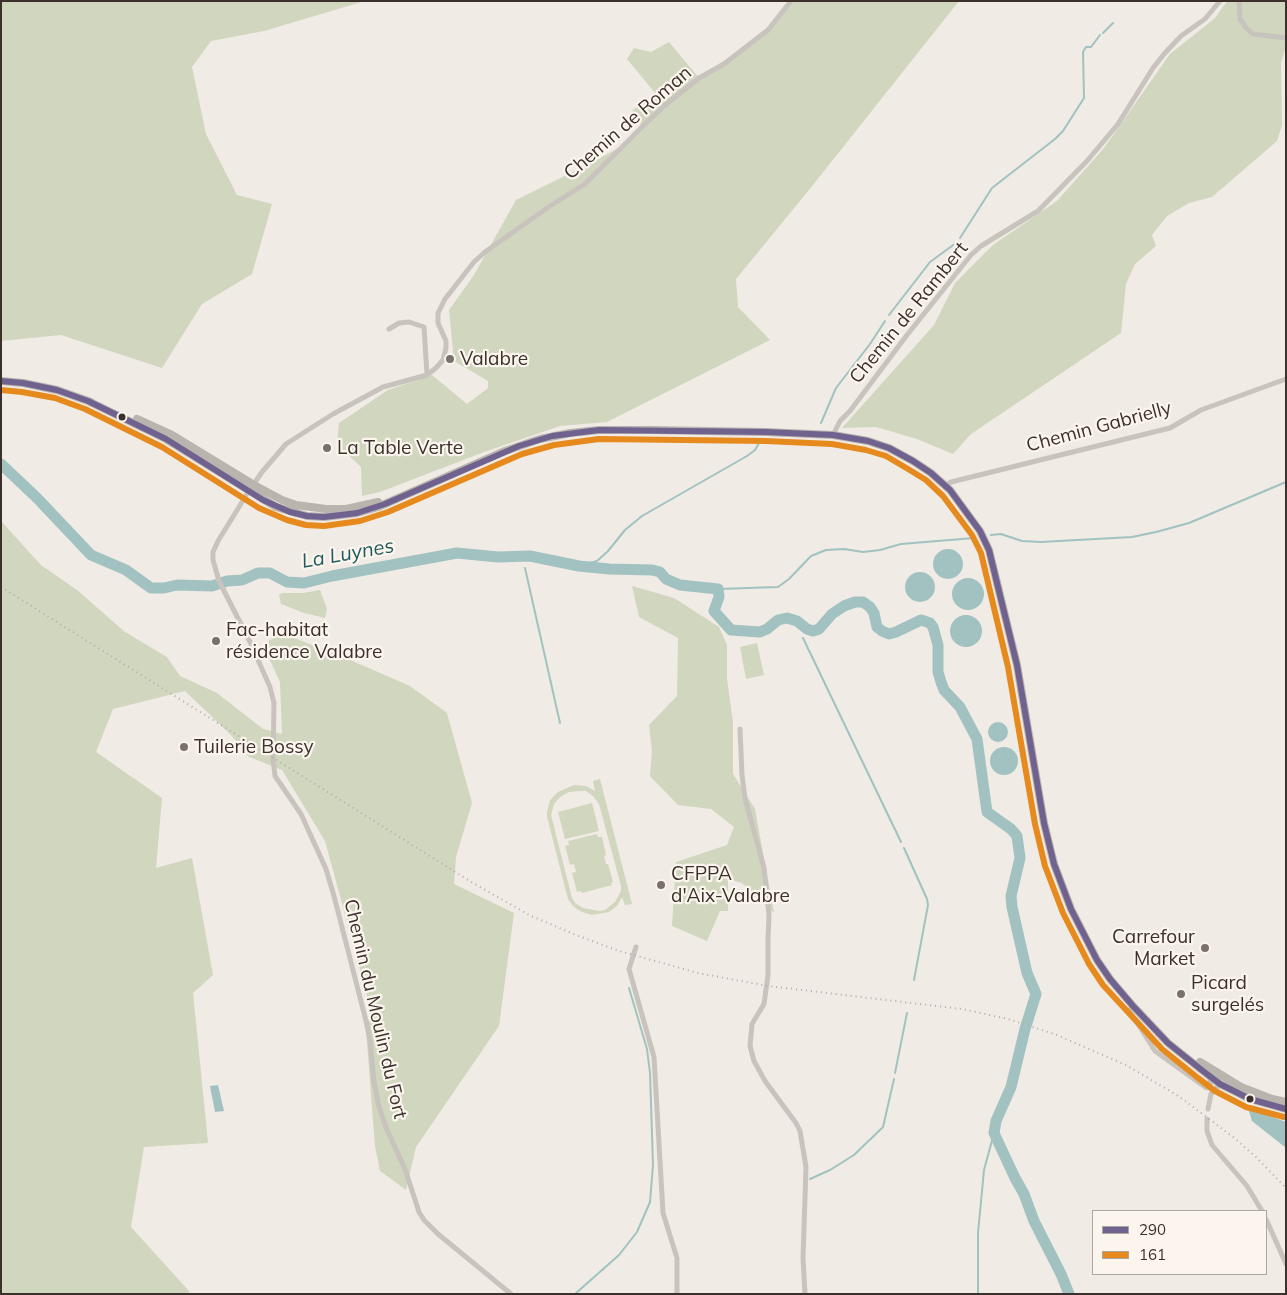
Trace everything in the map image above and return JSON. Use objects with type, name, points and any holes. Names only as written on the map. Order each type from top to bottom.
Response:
[{"type":"main road","points":[[1,381],[57,390],[113,408],[172,435],[263,500],[290,512],[324,517],[357,514],[385,504],[519,446],[552,436],[599,430],[766,432],[833,435],[868,441],[889,448],[913,461],[946,485],[966,510],[980,531],[994,565],[1022,688],[1045,830],[1059,881],[1097,960],[1122,994],[1168,1043],[1220,1084],[1250,1099],[1286,1109]]},
{"type":"main road","points":[[1140,1013],[1206,1067],[1241,1087],[1286,1102]]},
{"type":"street","name":"Chemin de Roman","points":[[219,581],[213,560],[218,541],[250,490],[286,444],[333,414],[383,388],[427,375],[443,360],[446,354],[446,341],[438,323],[438,313],[445,299],[474,262],[485,252],[584,184],[664,106],[699,78],[724,64],[768,30],[791,1]]},
{"type":"street","name":"Chemin de Rambert","points":[[833,435],[840,421],[850,411],[907,335],[971,255],[1038,211],[1087,161],[1118,124],[1153,68],[1164,54],[1182,36],[1205,19],[1220,1]]},
{"type":"street","points":[[1239,1],[1240,19],[1253,34],[1286,38]]},
{"type":"street","points":[[389,329],[399,323],[409,322],[424,327],[427,375]]},
{"type":"street","name":"Chemin Gabrielly","points":[[946,485],[951,482],[1170,428],[1200,410],[1286,379]]},
{"type":"street","name":"Chemin du Moulin du Fort","points":[[219,581],[270,687],[274,703],[273,760],[275,776],[300,814],[326,869],[366,1021],[379,1107],[387,1130],[405,1168],[419,1212],[438,1234],[511,1294]]},
{"type":"street","points":[[740,729],[745,798],[764,868],[770,915],[768,975],[765,999],[761,1011],[752,1024],[750,1046],[754,1061],[765,1081],[800,1131],[806,1167],[803,1248],[805,1294]]},
{"type":"street","points":[[636,947],[629,969],[654,1056],[664,1213],[676,1258],[677,1294]]},
{"type":"street","points":[[1129,1010],[1155,1051],[1205,1088],[1208,1088],[1210,1085],[1210,1076]]},
{"type":"street","points":[[1208,1109],[1211,1094],[1220,1084]]},
{"type":"street","points":[[1207,1120],[1208,1137],[1212,1145],[1248,1186],[1261,1210]]},
{"type":"street","points":[[1267,1221],[1286,1264]]},
{"type":"green space","points":[[1,1],[365,1],[264,31],[211,41],[192,67],[206,134],[237,195],[272,204],[252,274],[202,304],[162,368],[61,335],[1,341]]},
{"type":"green space","points":[[791,1],[959,1],[736,279],[738,307],[770,340],[607,422],[560,426],[484,452],[380,492],[362,496],[361,467],[337,444],[339,423],[388,390],[432,375],[467,404],[488,388],[488,381],[454,361],[449,310],[474,275],[516,200],[627,143],[642,127],[632,111],[655,93],[627,59],[634,48],[651,52],[669,42],[699,78],[758,38]]},
{"type":"green space","points":[[1227,1],[1286,1],[1286,47],[1281,63],[1282,125],[1277,141],[1212,197],[1189,203],[1167,216],[1152,235],[1156,246],[1135,264],[1126,284],[1121,333],[971,434],[953,454],[917,439],[876,427],[842,428],[934,325],[955,283],[993,245],[1057,201],[1104,148],[1170,54],[1215,18]]},
{"type":"green space","points":[[1,521],[41,565],[77,590],[125,632],[167,657],[180,676],[217,693],[263,729],[282,734],[280,682],[263,645],[281,633],[341,656],[410,686],[447,713],[472,803],[456,857],[454,884],[514,913],[499,1026],[416,1147],[406,1190],[380,1171],[375,1146],[366,1030],[371,1010],[325,841],[282,770],[249,757],[230,734],[185,691],[113,709],[96,752],[162,798],[156,868],[192,858],[213,975],[193,993],[208,1143],[144,1147],[131,1227],[189,1291],[188,1294],[1,1294]]},
{"type":"green space","points":[[632,586],[674,598],[719,627],[727,645],[727,679],[733,722],[733,774],[755,809],[774,913],[742,883],[728,879],[728,911],[720,911],[707,941],[672,926],[676,862],[727,845],[734,827],[711,809],[678,805],[650,776],[652,751],[649,725],[677,696],[678,638],[639,617]]},
{"type":"green space","points":[[320,590],[327,609],[325,618],[304,613],[281,604],[279,595],[282,593],[303,593]]},
{"type":"green space","points":[[757,643],[764,675],[746,679],[740,647]]},
{"type":"green space","points":[[600,779],[632,904],[625,905],[622,897],[617,906],[609,912],[592,915],[577,909],[568,899],[547,812],[550,800],[558,792],[574,785],[586,786],[595,791],[593,781]],"holes":[[[586,791],[599,804],[621,886],[621,891],[615,902],[605,910],[599,911],[583,908],[575,903],[572,898],[551,815],[554,804],[560,797],[569,792]]]},
{"type":"green space","points":[[592,803],[599,831],[565,839],[558,812]]},
{"type":"green space","points":[[597,834],[598,837],[602,837],[606,855],[604,856],[613,882],[611,883],[612,885],[582,893],[581,891],[577,892],[572,873],[576,872],[574,864],[570,865],[565,846],[569,845],[568,841]]},
{"type":"water","points":[[948,549],[959,553],[963,564],[959,575],[948,579],[937,575],[933,564],[937,553]]},
{"type":"water","points":[[920,572],[931,576],[935,587],[931,598],[920,602],[909,598],[905,587],[909,576]]},
{"type":"water","points":[[968,578],[974,579],[979,583],[983,588],[983,600],[979,605],[974,609],[968,610],[962,609],[957,605],[953,600],[952,594],[953,588],[957,583],[962,579]]},
{"type":"water","points":[[966,615],[972,616],[977,620],[981,625],[981,637],[977,642],[972,646],[966,647],[960,646],[955,642],[951,637],[950,631],[951,625],[955,620],[960,616]]},
{"type":"water","points":[[994,722],[1002,722],[1008,728],[1008,736],[1002,742],[994,742],[988,736],[988,728]]},
{"type":"water","points":[[1004,747],[1014,751],[1018,761],[1014,771],[1004,775],[994,771],[990,761],[994,751]]},
{"type":"water","points":[[218,1085],[224,1111],[215,1112],[210,1086]]},
{"type":"water","points":[[1248,1108],[1286,1122],[1286,1148],[1252,1121]]},
{"type":"waterway","points":[[1103,33],[1113,23]]},
{"type":"waterway","points":[[960,238],[992,188],[1063,131],[1084,98],[1083,52],[1086,47],[1091,47],[1100,35]]},
{"type":"waterway","points":[[889,315],[930,262],[956,243]]},
{"type":"waterway","points":[[821,423],[836,388],[885,321]]},
{"type":"waterway","points":[[608,551],[625,530],[642,516],[747,456],[755,450],[759,443]]},
{"type":"waterway","name":"La Luynes","points":[[1,464],[37,498],[91,555],[126,570],[151,588],[177,585],[212,586],[227,581],[242,580],[258,573],[270,573],[287,582],[304,583],[457,553],[498,557],[530,556],[579,566],[652,570],[660,572],[666,579],[680,585],[718,589],[719,597],[714,611],[731,630],[760,632],[778,620],[787,618],[797,621],[813,631],[819,629],[832,614],[844,606],[855,602],[863,602],[870,607],[874,613],[877,627],[889,634],[921,620],[930,623],[938,645],[938,672],[944,690],[960,707],[977,739],[987,812],[1011,829],[1017,836],[1020,858],[1011,896],[1012,907],[1027,973],[1036,994],[1025,1029],[1011,1087],[996,1121],[994,1133],[1069,1294]]},
{"type":"waterway","points":[[991,535],[1001,534],[1022,541],[1041,542],[1132,537],[1189,523],[1286,482]]},
{"type":"waterway","points":[[718,589],[778,587],[789,579],[811,556],[826,550],[844,549],[863,552],[880,550],[901,544],[974,538]]},
{"type":"waterway","points":[[579,566],[597,561],[607,552]]},
{"type":"waterway","points":[[525,568],[560,723]]},
{"type":"waterway","points":[[794,620],[797,626]]},
{"type":"waterway","points":[[803,638],[901,842]]},
{"type":"waterway","points":[[904,848],[928,905],[914,980]]},
{"type":"waterway","points":[[575,1294],[619,1255],[637,1232],[650,1202],[653,1165],[650,1073],[647,1049],[629,988]]},
{"type":"waterway","points":[[895,1073],[907,1013]]},
{"type":"waterway","points":[[810,1179],[830,1170],[854,1155],[883,1127],[894,1079]]},
{"type":"waterway","points":[[978,1294],[978,1233],[984,1170],[994,1133]]},
{"type":"railway","points":[[1,587],[468,880],[529,915],[619,951],[698,973],[768,986],[962,1009],[1008,1019],[1057,1035],[1126,1065],[1180,1097],[1233,1137],[1256,1157],[1286,1188]]},
{"type":"transit line","name":"290","points":[[1,381],[23,383],[57,390],[88,401],[166,439],[263,500],[290,512],[307,516],[324,517],[357,513],[385,504],[519,446],[552,436],[599,430],[766,432],[833,435],[868,441],[889,448],[913,461],[931,473],[950,490],[980,531],[989,550],[1017,665],[1044,823],[1054,864],[1071,909],[1097,960],[1133,1006],[1168,1043],[1203,1071],[1220,1084],[1250,1099],[1286,1109]]},
{"type":"transit line","name":"161","points":[[1,390],[55,398],[85,409],[162,447],[259,508],[287,520],[306,525],[324,526],[360,521],[388,512],[522,454],[554,445],[599,439],[766,441],[832,444],[866,450],[886,456],[926,480],[943,496],[972,535],[981,553],[1008,667],[1035,824],[1045,866],[1063,913],[1089,964],[1103,985],[1162,1049],[1198,1078],[1215,1091],[1246,1107],[1284,1117]]},
{"type":"place","name":"Valabre","points":[[450,359]]},
{"type":"place","name":"La Table Verte","points":[[327,448]]},
{"type":"place","name":"Fac-habitat résidence Valabre","points":[[216,641]]},
{"type":"place","name":"Tuilerie Bossy","points":[[184,747]]},
{"type":"place","name":"CFPPA d'Aix-Valabre","points":[[661,885]]},
{"type":"place","name":"Carrefour Market","points":[[1205,948]]},
{"type":"place","name":"Picard surgelés","points":[[1181,994]]}]
